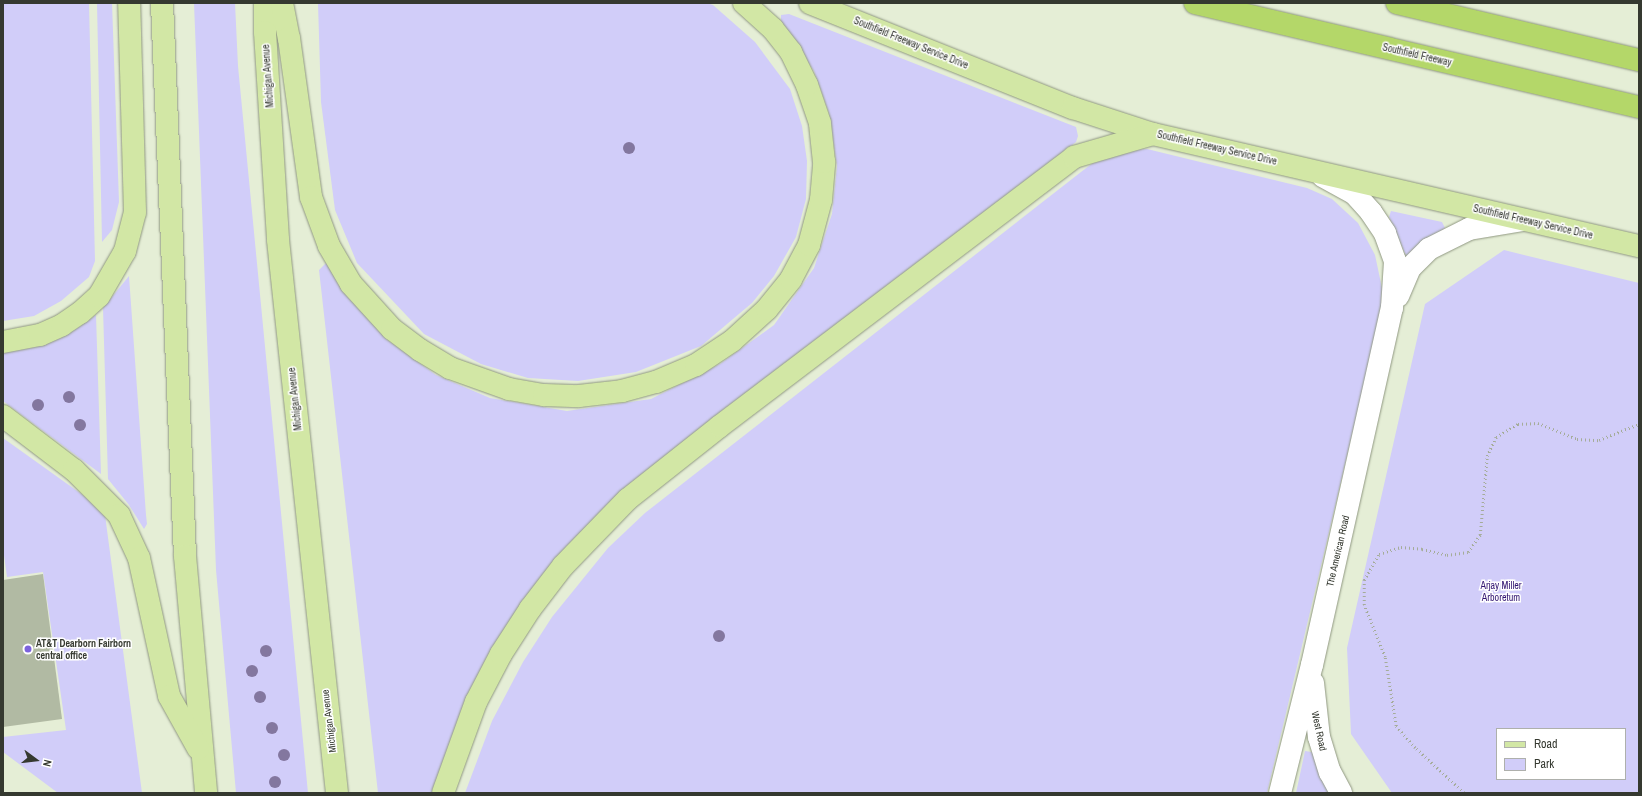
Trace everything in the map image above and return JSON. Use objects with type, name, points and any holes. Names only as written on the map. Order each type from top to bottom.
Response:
[{"type":"highway","name":"Southfield Freeway","points":[[1195,3],[1639,107]]},
{"type":"highway","points":[[1397,3],[1639,60]]},
{"type":"main road","points":[[3,342],[40,335],[62,325],[80,313],[99,296],[125,251],[134,212],[129,3]]},
{"type":"main road","points":[[162,3],[185,556],[201,754],[206,793]]},
{"type":"main road","name":"Michigan Avenue","points":[[265,3],[265,32],[278,240],[337,793]]},
{"type":"main road","points":[[282,3],[290,38],[311,197],[329,246],[351,284],[392,329],[420,350],[450,368],[509,389],[544,395],[579,396],[622,391],[656,382],[696,365],[732,341],[767,309],[786,285],[809,245],[821,200],[824,162],[820,124],[807,85],[791,52],[773,29],[744,3]]},
{"type":"main road","name":"Southfield Freeway Service Drive","points":[[810,3],[1073,108],[1153,134],[1639,246]]},
{"type":"main road","points":[[443,793],[476,702],[501,654],[530,609],[563,566],[628,499],[720,426],[1074,157],[1153,134]]},
{"type":"main road","points":[[3,416],[74,470],[119,515],[140,558],[169,696],[201,754]]},
{"type":"street","name":"The American Road","points":[[1280,793],[1312,665],[1392,308],[1395,262],[1385,233],[1371,212],[1355,194],[1315,171]]},
{"type":"street","name":"The American Road","points":[[1392,308],[1410,268],[1429,249],[1469,229],[1523,220]]},
{"type":"street","name":"West Road","points":[[1312,665],[1313,702],[1319,737],[1330,772],[1341,793]]},
{"type":"path","points":[[1464,793],[1415,748],[1396,726],[1385,657],[1364,605],[1364,580],[1379,554],[1401,547],[1422,549],[1447,555],[1468,552],[1480,535],[1487,456],[1496,437],[1518,424],[1538,423],[1578,439],[1599,440],[1639,424]]},
{"type":"green space","points":[[3,3],[89,3],[95,261],[89,277],[61,301],[34,316],[3,321]]},
{"type":"green space","points":[[97,3],[112,3],[119,202],[112,230],[102,242]]},
{"type":"green space","points":[[194,3],[235,3],[238,66],[308,793],[236,793],[216,570]]},
{"type":"green space","points":[[318,3],[707,3],[713,5],[755,42],[790,89],[802,126],[807,161],[806,199],[796,237],[774,276],[752,303],[701,346],[636,372],[578,381],[528,378],[481,364],[424,334],[357,263],[335,210],[321,102]]},
{"type":"green space","points":[[789,14],[1076,127],[1078,136],[1076,142],[617,499],[551,569],[438,793],[378,793],[319,270],[328,261],[349,297],[386,339],[436,375],[490,398],[567,411],[651,399],[720,364],[774,325],[814,268],[832,214],[837,166],[829,113],[814,71],[781,24],[781,15]]},
{"type":"green space","points":[[1147,149],[1307,188],[1332,199],[1358,223],[1375,255],[1382,288],[1381,313],[1267,793],[465,793],[492,721],[523,662],[552,617],[608,548],[645,513],[1102,156],[1116,151]]},
{"type":"green space","points":[[1391,211],[1442,222],[1445,228],[1410,256],[1406,256],[1389,217]]},
{"type":"green space","name":"Arjay Miller Arboretum","points":[[1504,250],[1639,283],[1639,793],[1392,793],[1351,734],[1347,648],[1425,304]]},
{"type":"green space","points":[[129,276],[147,524],[144,529],[129,505],[108,479],[103,308]]},
{"type":"green space","points":[[96,315],[101,474],[3,401],[3,352],[77,328]]},
{"type":"green space","points":[[3,438],[94,503],[105,515],[142,793],[58,793],[3,752],[3,737],[66,730],[43,572],[7,577],[3,548]]},
{"type":"green space","points":[[1305,751],[1318,753],[1331,793],[1296,793]]},
{"type":"building","name":"AT&T Dearborn Fairborn central office","points":[[43,574],[62,719],[3,727],[3,580]]},
{"type":"place","name":"AT&T Dearborn Fairborn central office","points":[[28,649]]}]
